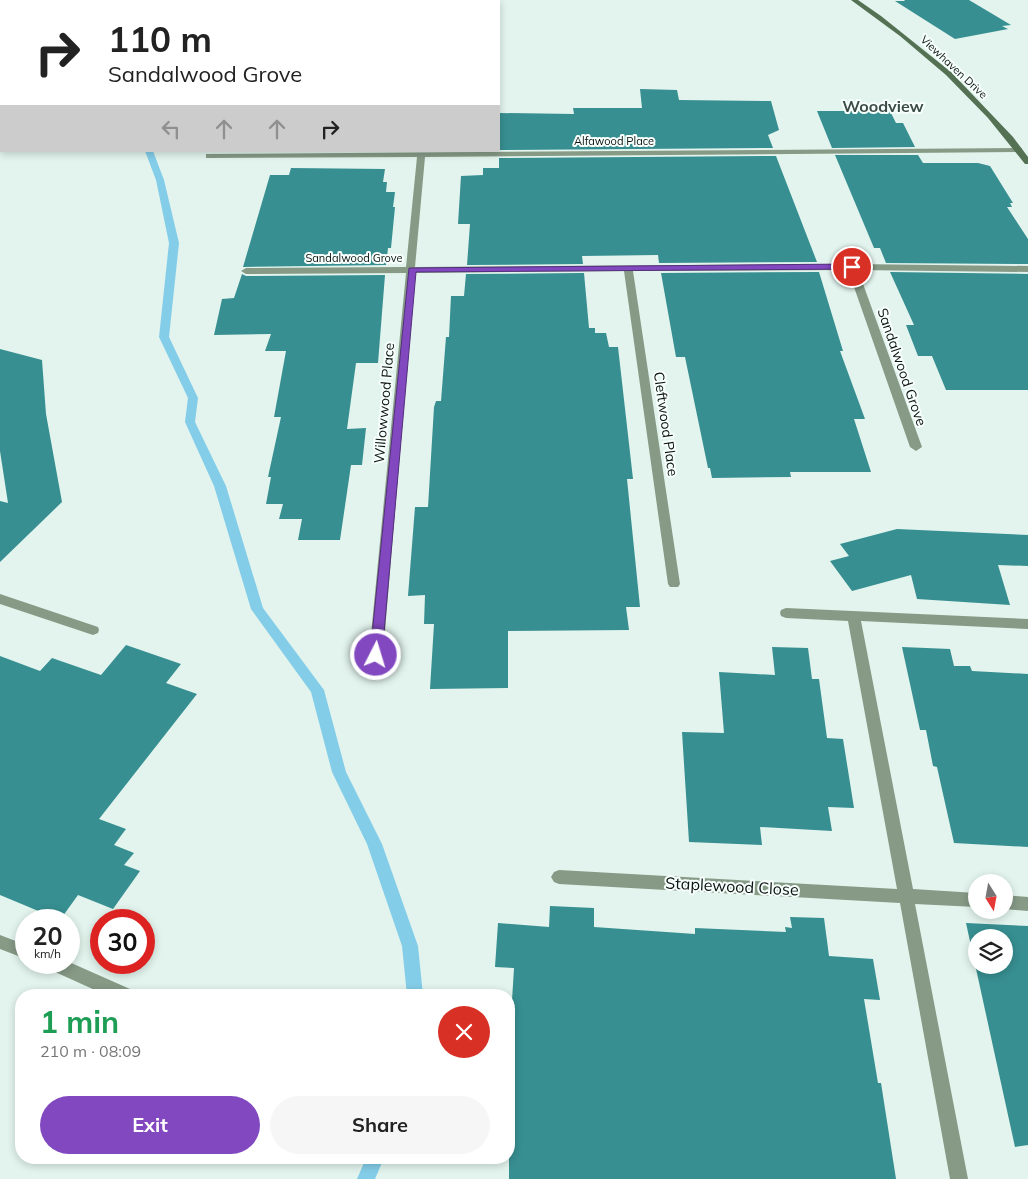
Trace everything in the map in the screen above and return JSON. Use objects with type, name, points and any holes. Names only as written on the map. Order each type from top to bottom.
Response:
[{"type":"street","name":"Viewhaven Drive","points":[[854,0],[940,67],[973,98],[1028,162]]},
{"type":"street","name":"Alfawood Place","points":[[209,156],[1018,150]]},
{"type":"street","name":"Willowwood Place","points":[[376,655],[421,154]]},
{"type":"street","name":"Sandalwood Grove","points":[[246,271],[852,267],[1028,269]]},
{"type":"street","name":"Sandalwood Grove","points":[[852,267],[916,447]]},
{"type":"street","name":"Cleftwood Place","points":[[628,268],[674,584]]},
{"type":"street","points":[[0,599],[92,630]]},
{"type":"street","points":[[786,613],[1028,624]]},
{"type":"street","points":[[854,616],[959,1179]]},
{"type":"street","name":"Staplewood Close","points":[[559,877],[968,900]]},
{"type":"street","points":[[1013,903],[1028,904]]},
{"type":"street","points":[[0,942],[15,948]]},
{"type":"street","points":[[77,974],[111,989]]},
{"type":"building","points":[[969,0],[1011,25],[1002,26],[1008,29],[955,39],[895,1]]},
{"type":"building","points":[[640,89],[677,90],[679,100],[771,101],[779,130],[768,135],[773,148],[500,150],[500,113],[574,114],[573,108],[642,108]]},
{"type":"building","points":[[817,111],[890,111],[896,123],[903,123],[915,147],[832,148]]},
{"type":"building","points":[[835,155],[918,155],[923,163],[978,163],[990,166],[1013,203],[1010,203],[1012,207],[1007,207],[1028,239],[1028,264],[886,263],[880,248],[874,248]]},
{"type":"building","points":[[776,156],[817,262],[659,263],[658,255],[582,256],[583,264],[467,265],[470,224],[458,224],[461,176],[483,175],[483,168],[499,168],[499,158]]},
{"type":"building","points":[[291,168],[385,169],[383,182],[387,182],[386,192],[395,192],[391,248],[388,248],[386,265],[243,267],[270,175],[289,175]]},
{"type":"building","points":[[819,272],[843,351],[840,351],[865,419],[854,419],[871,472],[790,472],[791,477],[712,478],[710,468],[708,468],[685,357],[676,357],[661,273]]},
{"type":"building","points":[[890,272],[1028,274],[1028,390],[946,390],[932,356],[918,356],[906,325],[914,325]]},
{"type":"building","points":[[584,273],[589,328],[595,328],[595,333],[606,333],[609,347],[618,347],[633,479],[627,479],[640,607],[626,607],[629,630],[508,631],[508,688],[430,689],[434,624],[424,624],[425,595],[408,596],[415,507],[428,507],[434,407],[436,401],[441,401],[446,337],[449,337],[451,296],[464,296],[466,274]]},
{"type":"building","points":[[242,274],[246,276],[385,275],[378,363],[356,363],[347,429],[366,428],[362,465],[351,465],[340,540],[298,540],[302,519],[279,519],[283,504],[266,504],[271,477],[268,477],[281,417],[274,417],[286,351],[265,351],[271,334],[214,335],[222,299],[234,298]]},
{"type":"building","points":[[0,349],[42,360],[46,414],[62,502],[0,562],[0,501],[8,503],[0,451]]},
{"type":"building","points":[[897,529],[1028,535],[1028,566],[998,565],[1010,605],[917,599],[911,575],[852,591],[830,561],[849,556],[840,544]]},
{"type":"building","points":[[126,645],[181,664],[166,683],[197,694],[99,819],[126,829],[114,845],[134,853],[124,865],[140,871],[113,909],[78,895],[68,909],[34,909],[0,895],[0,656],[40,671],[52,658],[101,675]]},
{"type":"building","points":[[772,647],[808,648],[812,679],[819,679],[827,738],[843,739],[854,808],[828,807],[832,831],[760,827],[762,845],[689,842],[682,732],[724,733],[719,672],[775,675]]},
{"type":"building","points":[[902,647],[950,649],[954,666],[970,666],[972,671],[1028,674],[1028,847],[954,843],[937,767],[933,766],[926,730],[920,730]]},
{"type":"building","points":[[550,906],[594,908],[594,927],[695,934],[695,928],[786,932],[785,927],[792,928],[790,917],[824,918],[829,956],[873,959],[880,1000],[864,999],[878,1083],[881,1083],[896,1179],[509,1179],[509,1164],[515,1164],[515,989],[513,989],[514,968],[495,967],[498,923],[549,927]]},
{"type":"building","points":[[966,923],[1028,926],[1028,1145],[1015,1147],[977,974],[1013,974],[1013,929],[968,929],[968,932]]},
{"type":"waterway","points":[[149,152],[160,180],[174,243],[164,337],[193,398],[190,422],[220,486],[257,609],[317,690],[339,772],[374,844],[410,946],[414,989]]},
{"type":"waterway","points":[[366,1179],[372,1164]]},
{"type":"district","name":"Woodview","points":[[883,106]]},
{"type":"route","points":[[376,655],[412,270],[852,267]]}]
